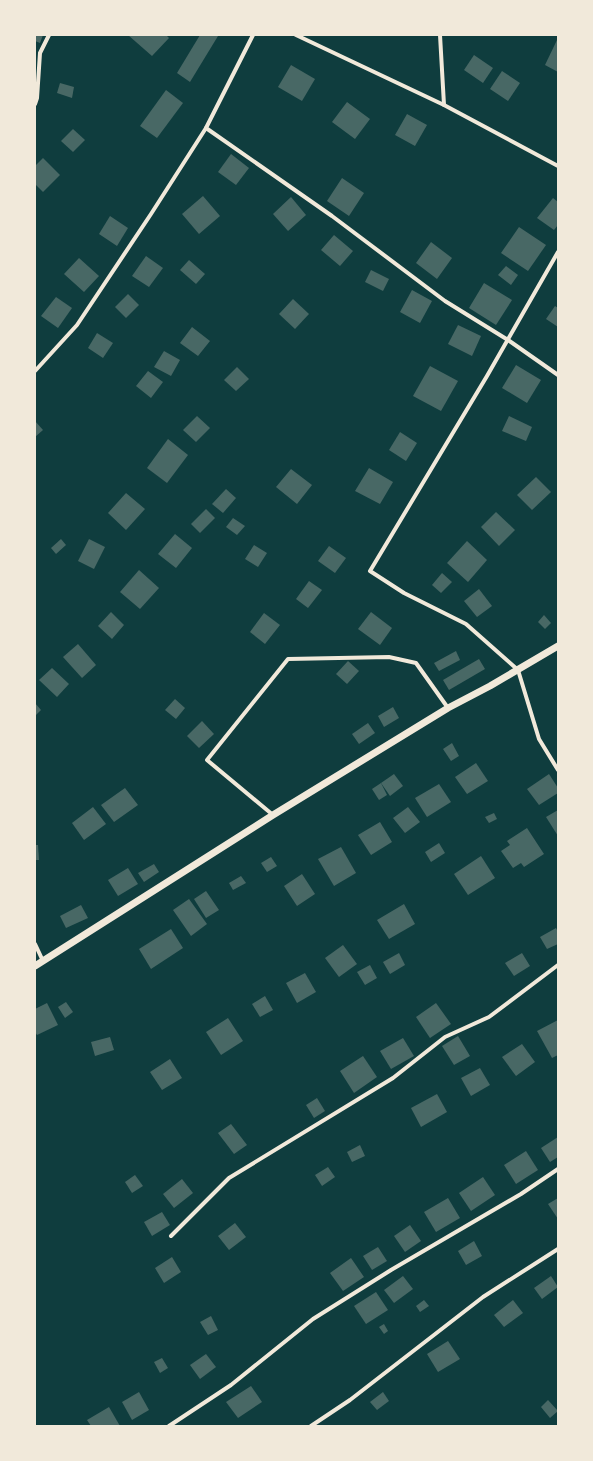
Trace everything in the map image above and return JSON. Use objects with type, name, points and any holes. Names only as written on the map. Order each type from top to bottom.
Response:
[{"type":"street","points":[[35,104],[37,98],[40,53],[49,35]]},
{"type":"street","points":[[35,371],[76,325],[151,214],[206,128],[253,35]]},
{"type":"street","points":[[296,35],[444,106],[558,166]]},
{"type":"street","points":[[440,35],[444,106]]},
{"type":"street","points":[[206,128],[332,216],[445,300],[508,340],[558,375]]},
{"type":"street","points":[[558,252],[508,340],[370,571],[404,593],[466,624],[518,670],[539,739],[558,770]]},
{"type":"street","points":[[35,966],[273,815],[448,708],[518,670],[558,646]]},
{"type":"street","points":[[273,815],[207,760],[288,659],[390,657],[416,663],[448,708]]},
{"type":"street","points":[[35,944],[42,961]]},
{"type":"street","points":[[171,1236],[229,1178],[393,1078],[445,1037],[489,1017],[558,965]]},
{"type":"street","points":[[169,1426],[231,1384],[313,1319],[398,1266],[520,1194],[558,1169]]},
{"type":"street","points":[[311,1426],[350,1400],[483,1297],[558,1249]]},
{"type":"building","points":[[35,35],[43,35],[40,43],[35,41]]},
{"type":"building","points":[[128,35],[166,35],[169,38],[152,56]]},
{"type":"building","points":[[200,35],[218,36],[190,82],[177,73]]},
{"type":"building","points":[[557,40],[558,41],[558,72],[545,65]]},
{"type":"building","points":[[474,55],[493,68],[483,83],[464,70]]},
{"type":"building","points":[[291,65],[315,79],[302,101],[278,87]]},
{"type":"building","points":[[502,71],[520,83],[508,101],[490,89]]},
{"type":"building","points":[[60,83],[74,87],[72,98],[57,93]]},
{"type":"building","points":[[166,90],[183,103],[157,138],[140,126]]},
{"type":"building","points":[[347,102],[370,119],[355,139],[332,122]]},
{"type":"building","points":[[407,114],[427,125],[415,146],[395,135]]},
{"type":"building","points":[[73,129],[85,140],[73,152],[61,141]]},
{"type":"building","points":[[231,154],[249,168],[236,185],[218,172]]},
{"type":"building","points":[[43,158],[60,175],[43,192],[35,184],[35,166]]},
{"type":"building","points":[[342,178],[364,193],[349,216],[327,201]]},
{"type":"building","points":[[203,196],[220,216],[199,234],[182,214]]},
{"type":"building","points":[[291,197],[306,215],[288,231],[273,214]]},
{"type":"building","points":[[553,198],[558,202],[558,225],[554,230],[537,218]]},
{"type":"building","points":[[110,216],[128,228],[117,246],[99,234]]},
{"type":"building","points":[[519,227],[546,245],[528,271],[501,253]]},
{"type":"building","points":[[334,235],[353,251],[340,266],[321,250]]},
{"type":"building","points":[[431,242],[452,258],[437,279],[416,263]]},
{"type":"building","points":[[146,256],[163,268],[149,287],[132,276]]},
{"type":"building","points":[[79,258],[99,276],[84,292],[64,274]]},
{"type":"building","points":[[189,260],[205,274],[196,284],[180,270]]},
{"type":"building","points":[[506,266],[518,275],[511,285],[498,275]]},
{"type":"building","points":[[371,270],[389,279],[383,291],[365,282]]},
{"type":"building","points":[[484,283],[512,300],[496,325],[469,308]]},
{"type":"building","points":[[412,290],[432,301],[420,323],[400,312]]},
{"type":"building","points":[[128,294],[139,305],[126,318],[115,307]]},
{"type":"building","points":[[56,297],[72,308],[58,328],[41,316]]},
{"type":"building","points":[[293,299],[309,314],[295,329],[279,314]]},
{"type":"building","points":[[555,306],[558,308],[558,327],[546,319]]},
{"type":"building","points":[[458,325],[481,336],[472,356],[448,344]]},
{"type":"building","points":[[192,327],[210,341],[198,356],[180,343]]},
{"type":"building","points":[[97,333],[113,343],[103,358],[88,348]]},
{"type":"building","points":[[164,351],[180,360],[171,376],[154,367]]},
{"type":"building","points":[[516,365],[541,380],[527,403],[502,388]]},
{"type":"building","points":[[430,366],[458,381],[441,411],[413,396]]},
{"type":"building","points":[[237,367],[249,379],[236,391],[224,380]]},
{"type":"building","points":[[148,371],[163,382],[151,398],[136,386]]},
{"type":"building","points":[[197,416],[210,428],[196,442],[183,430]]},
{"type":"building","points":[[509,416],[532,427],[526,441],[502,431]]},
{"type":"building","points":[[35,421],[43,430],[35,437]]},
{"type":"building","points":[[400,432],[417,443],[406,461],[389,450]]},
{"type":"building","points":[[168,439],[188,455],[167,483],[147,468]]},
{"type":"building","points":[[369,468],[393,482],[380,504],[355,491]]},
{"type":"building","points":[[291,469],[312,485],[297,504],[276,487]]},
{"type":"building","points":[[536,477],[551,492],[532,510],[517,495]]},
{"type":"building","points":[[226,489],[236,498],[223,513],[212,504]]},
{"type":"building","points":[[126,493],[145,509],[126,530],[108,513]]},
{"type":"building","points":[[206,509],[215,518],[200,533],[191,524]]},
{"type":"building","points":[[496,512],[515,530],[499,546],[481,527]]},
{"type":"building","points":[[233,518],[245,526],[237,535],[226,527]]},
{"type":"building","points":[[175,534],[192,548],[176,568],[158,554]]},
{"type":"building","points":[[61,539],[66,545],[56,554],[51,548]]},
{"type":"building","points":[[89,539],[105,547],[94,569],[78,561]]},
{"type":"building","points":[[467,541],[487,560],[468,582],[447,563]]},
{"type":"building","points":[[254,545],[267,553],[258,567],[245,559]]},
{"type":"building","points":[[329,546],[346,558],[335,573],[318,561]]},
{"type":"building","points":[[139,570],[159,588],[140,609],[120,592]]},
{"type":"building","points":[[442,573],[452,582],[441,593],[432,585]]},
{"type":"building","points":[[309,581],[322,590],[308,608],[296,599]]},
{"type":"building","points":[[479,589],[492,606],[477,617],[464,601]]},
{"type":"building","points":[[111,612],[124,625],[112,639],[98,626]]},
{"type":"building","points":[[371,612],[392,628],[380,645],[358,629]]},
{"type":"building","points":[[264,613],[280,625],[265,644],[250,632]]},
{"type":"building","points":[[544,615],[551,623],[545,629],[538,622]]},
{"type":"building","points":[[78,644],[96,665],[82,678],[63,657]]},
{"type":"building","points":[[456,651],[460,660],[439,671],[434,663]]},
{"type":"building","points":[[479,659],[485,669],[449,690],[443,680]]},
{"type":"building","points":[[348,661],[359,671],[347,684],[336,674]]},
{"type":"building","points":[[52,668],[69,684],[57,697],[39,680]]},
{"type":"building","points":[[175,699],[185,708],[176,719],[165,710]]},
{"type":"building","points":[[35,703],[41,710],[35,716]]},
{"type":"building","points":[[393,707],[399,718],[384,727],[378,716]]},
{"type":"building","points":[[202,721],[214,734],[199,748],[187,736]]},
{"type":"building","points":[[368,723],[375,733],[359,744],[352,734]]},
{"type":"building","points":[[452,743],[459,756],[451,761],[443,749]]},
{"type":"building","points":[[476,763],[488,781],[467,794],[455,777]]},
{"type":"building","points":[[394,774],[403,786],[390,796],[381,783]]},
{"type":"building","points":[[549,774],[558,788],[558,793],[539,805],[527,789]]},
{"type":"building","points":[[381,783],[387,795],[379,800],[372,789]]},
{"type":"building","points":[[439,784],[451,802],[427,817],[415,798]]},
{"type":"building","points":[[125,788],[138,805],[114,822],[101,805]]},
{"type":"building","points":[[93,807],[106,824],[84,840],[72,823]]},
{"type":"building","points":[[408,807],[420,822],[405,833],[393,818]]},
{"type":"building","points":[[558,810],[558,836],[546,817]]},
{"type":"building","points":[[494,813],[497,819],[489,823],[485,817]]},
{"type":"building","points":[[380,822],[392,842],[371,855],[358,835]]},
{"type":"building","points":[[527,828],[544,854],[524,867],[521,863],[513,868],[501,851],[510,845],[507,841]]},
{"type":"building","points":[[439,843],[445,853],[431,862],[425,852]]},
{"type":"building","points":[[35,845],[38,845],[39,860],[35,860]]},
{"type":"building","points":[[341,847],[356,873],[334,886],[318,859]]},
{"type":"building","points":[[481,856],[495,878],[468,895],[454,874]]},
{"type":"building","points":[[271,857],[277,866],[267,872],[261,863]]},
{"type":"building","points":[[154,864],[159,872],[144,882],[138,873]]},
{"type":"building","points":[[128,868],[138,884],[118,896],[108,880]]},
{"type":"building","points":[[302,874],[315,894],[297,906],[284,886]]},
{"type":"building","points":[[241,876],[246,883],[233,890],[229,883]]},
{"type":"building","points":[[206,891],[219,910],[206,918],[194,899]]},
{"type":"building","points":[[189,899],[207,924],[191,936],[173,910]]},
{"type":"building","points":[[404,904],[415,924],[389,939],[377,920]]},
{"type":"building","points":[[81,905],[88,918],[66,928],[60,916]]},
{"type":"building","points":[[556,928],[558,932],[558,944],[547,949],[540,937]]},
{"type":"building","points":[[171,929],[183,948],[151,969],[139,949]]},
{"type":"building","points":[[343,945],[357,964],[339,977],[325,958]]},
{"type":"building","points":[[399,953],[405,965],[390,974],[383,962]]},
{"type":"building","points":[[522,953],[530,966],[514,976],[505,963]]},
{"type":"building","points":[[370,965],[377,978],[365,985],[357,972]]},
{"type":"building","points":[[305,973],[316,992],[297,1003],[286,983]]},
{"type":"building","points":[[265,996],[273,1010],[260,1017],[252,1004]]},
{"type":"building","points":[[66,1002],[73,1012],[65,1018],[58,1007]]},
{"type":"building","points":[[47,1003],[58,1025],[37,1035],[35,1032],[35,1009]]},
{"type":"building","points":[[436,1003],[451,1024],[430,1038],[416,1017]]},
{"type":"building","points":[[228,1018],[243,1041],[221,1055],[206,1032]]},
{"type":"building","points":[[558,1020],[558,1055],[552,1058],[537,1031]]},
{"type":"building","points":[[458,1036],[470,1056],[454,1065],[442,1046]]},
{"type":"building","points":[[110,1037],[114,1050],[95,1056],[91,1042]]},
{"type":"building","points":[[403,1038],[414,1056],[391,1069],[380,1051]]},
{"type":"building","points":[[522,1044],[535,1062],[516,1076],[502,1057]]},
{"type":"building","points":[[363,1056],[377,1077],[354,1093],[340,1071]]},
{"type":"building","points":[[170,1059],[182,1078],[162,1090],[150,1072]]},
{"type":"building","points":[[480,1068],[490,1085],[471,1096],[461,1078]]},
{"type":"building","points":[[437,1094],[447,1112],[421,1127],[411,1108]]},
{"type":"building","points":[[317,1098],[325,1111],[314,1118],[306,1105]]},
{"type":"building","points":[[231,1124],[247,1145],[234,1154],[218,1133]]},
{"type":"building","points":[[558,1137],[558,1157],[550,1162],[541,1148]]},
{"type":"building","points":[[360,1145],[365,1156],[352,1162],[347,1152]]},
{"type":"building","points":[[526,1151],[538,1170],[516,1184],[504,1165]]},
{"type":"building","points":[[328,1167],[335,1177],[322,1186],[315,1175]]},
{"type":"building","points":[[135,1175],[143,1186],[132,1193],[125,1182]]},
{"type":"building","points":[[483,1177],[495,1195],[471,1211],[459,1193]]},
{"type":"building","points":[[182,1179],[193,1193],[174,1208],[163,1194]]},
{"type":"building","points":[[448,1198],[460,1218],[436,1232],[424,1212]]},
{"type":"building","points":[[558,1198],[558,1219],[548,1204]]},
{"type":"building","points":[[162,1212],[170,1225],[152,1236],[144,1222]]},
{"type":"building","points":[[235,1223],[246,1237],[229,1250],[218,1236]]},
{"type":"building","points":[[410,1225],[421,1241],[405,1252],[394,1236]]},
{"type":"building","points":[[474,1241],[482,1256],[466,1265],[458,1251]]},
{"type":"building","points":[[378,1247],[387,1261],[372,1270],[363,1256]]},
{"type":"building","points":[[172,1257],[181,1272],[164,1283],[155,1268]]},
{"type":"building","points":[[351,1258],[364,1277],[343,1291],[330,1273]]},
{"type":"building","points":[[403,1276],[413,1289],[394,1303],[384,1290]]},
{"type":"building","points":[[551,1276],[558,1287],[542,1299],[534,1288]]},
{"type":"building","points":[[376,1292],[388,1310],[366,1324],[354,1306]]},
{"type":"building","points":[[424,1300],[429,1306],[420,1312],[416,1306]]},
{"type":"building","points":[[513,1300],[523,1313],[504,1327],[494,1315]]},
{"type":"building","points":[[211,1316],[218,1330],[208,1335],[200,1322]]},
{"type":"building","points":[[384,1324],[388,1331],[384,1334],[379,1327]]},
{"type":"building","points":[[448,1341],[460,1359],[438,1372],[427,1354]]},
{"type":"building","points":[[206,1354],[216,1367],[200,1379],[190,1365]]},
{"type":"building","points":[[162,1358],[168,1368],[160,1373],[154,1362]]},
{"type":"building","points":[[251,1386],[262,1402],[238,1418],[226,1402]]},
{"type":"building","points":[[139,1392],[149,1410],[132,1420],[122,1402]]},
{"type":"building","points":[[383,1392],[389,1401],[377,1410],[370,1402]]},
{"type":"building","points":[[548,1400],[558,1411],[550,1418],[541,1407]]},
{"type":"building","points":[[109,1407],[120,1426],[91,1426],[87,1420]]}]
